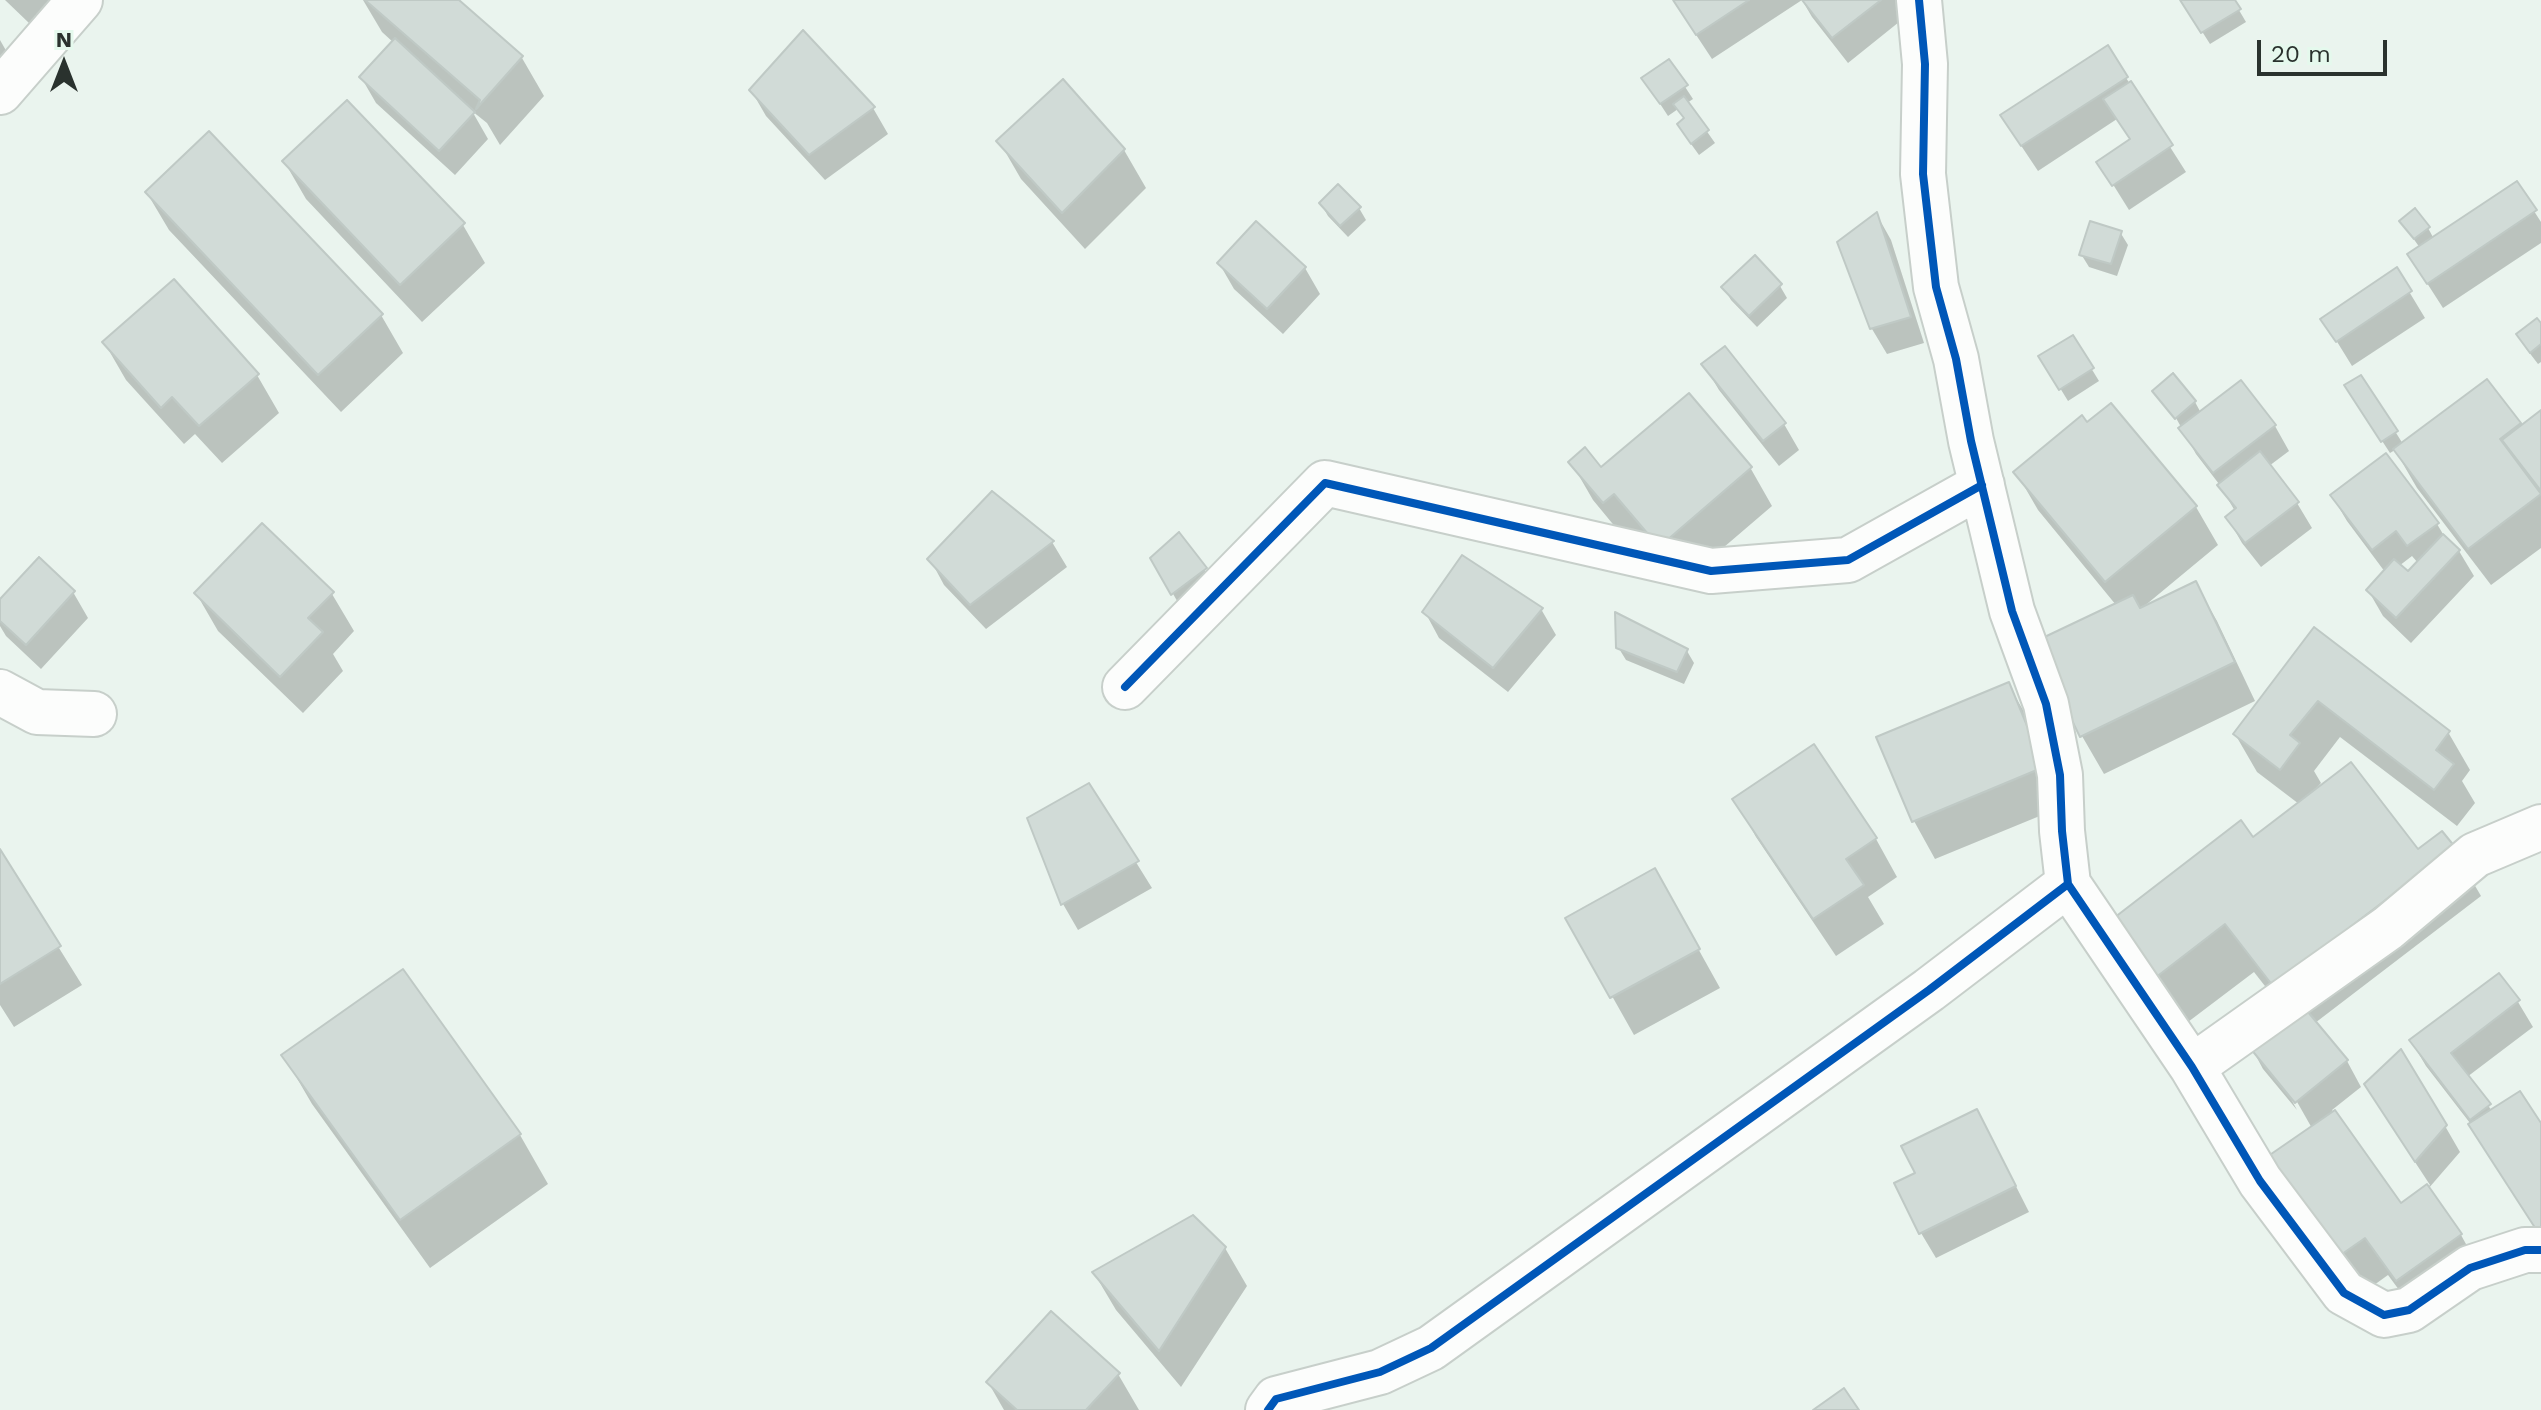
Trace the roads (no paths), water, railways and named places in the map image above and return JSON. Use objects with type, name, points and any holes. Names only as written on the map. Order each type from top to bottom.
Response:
[{"type":"street","points":[[0,92],[80,0]]},
{"type":"street","points":[[1919,0],[1925,64],[1923,174],[1936,287],[1956,359],[1971,441],[2012,611],[2046,704],[2060,775],[2068,884],[2192,1067],[2260,1181],[2344,1293],[2384,1315],[2409,1310],[2470,1268],[2525,1250],[2541,1250]]},
{"type":"street","points":[[1125,687],[1325,483],[1711,571],[1848,560],[1982,485]]},
{"type":"street","points":[[0,692],[37,712],[94,714]]},
{"type":"street","points":[[2192,1067],[2388,928],[2475,855],[2541,827]]},
{"type":"street","points":[[1268,1410],[1276,1399],[1380,1372],[1431,1348],[1929,990],[2068,884]]}]
